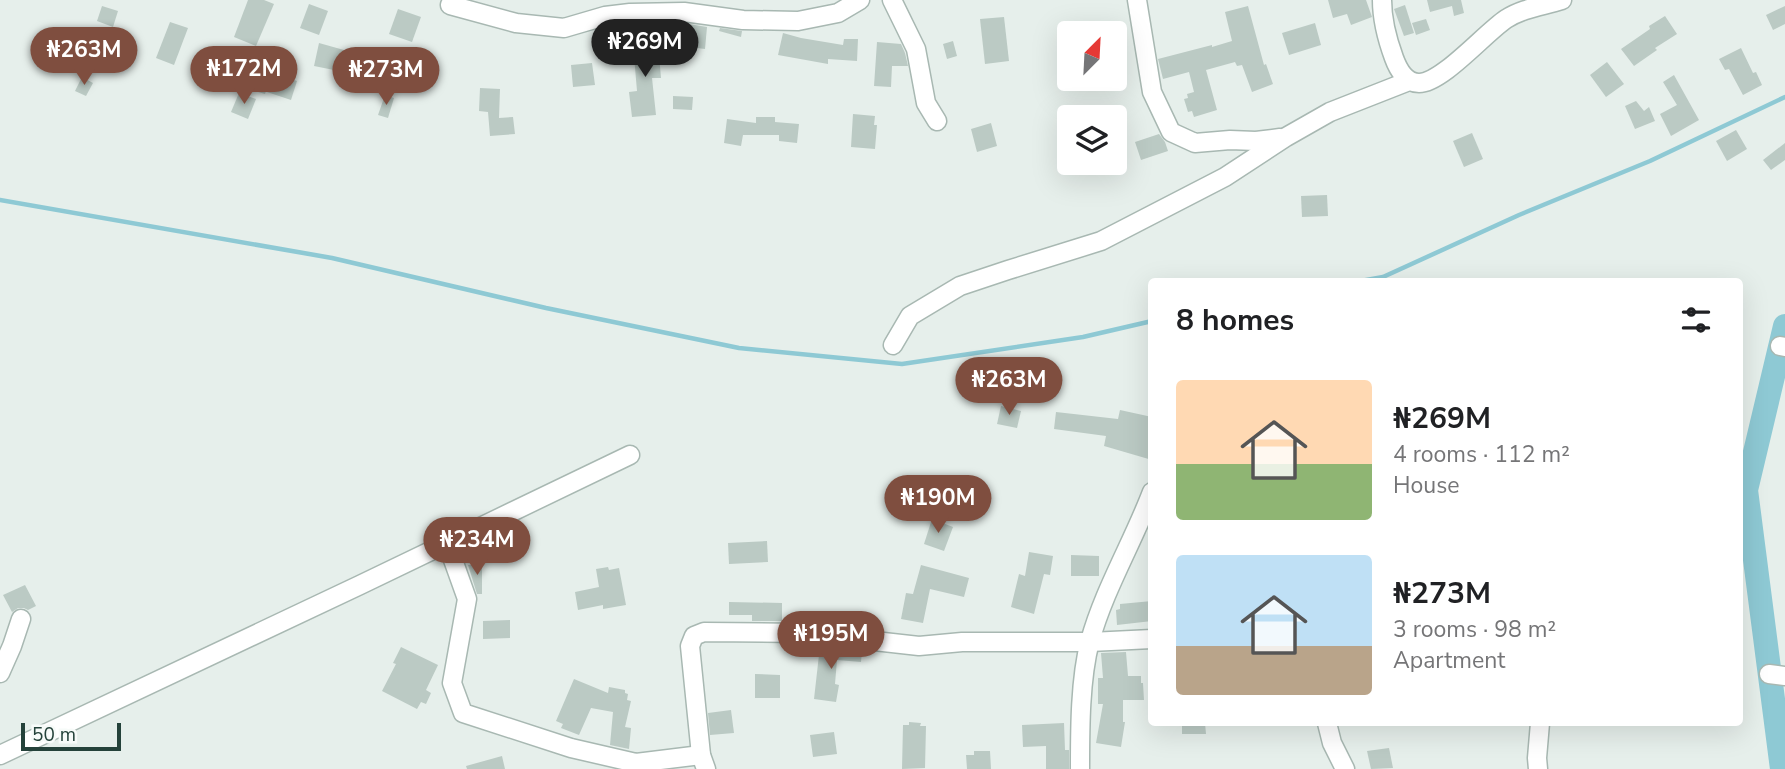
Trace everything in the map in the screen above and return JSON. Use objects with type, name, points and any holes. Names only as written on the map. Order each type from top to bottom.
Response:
[{"type":"street","points":[[450,5],[516,23],[564,28],[605,16],[630,13],[684,12],[743,20],[799,21],[838,13],[860,0]]},
{"type":"street","points":[[892,0],[916,49],[926,103],[937,121]]},
{"type":"street","points":[[1137,0],[1152,92],[1171,132],[1195,143],[1286,137]]},
{"type":"street","points":[[1381,0],[1382,18],[1389,43],[1398,68],[1409,81]]},
{"type":"street","points":[[893,345],[910,316],[960,286],[1101,241],[1225,177],[1330,112],[1409,81],[1421,83],[1442,75],[1503,21],[1519,12],[1562,0]]},
{"type":"street","points":[[0,755],[630,455]]},
{"type":"street","points":[[1080,769],[1082,698],[1090,642],[1112,583],[1148,501]]},
{"type":"street","points":[[447,543],[467,599],[452,683],[463,713],[571,748],[636,763],[703,762],[690,646],[694,636],[704,632],[803,633],[919,646],[961,642],[1148,639]]},
{"type":"street","points":[[0,673],[21,619]]},
{"type":"street","points":[[1328,726],[1332,743],[1345,769]]},
{"type":"street","points":[[1538,769],[1540,726]]},
{"type":"building","points":[[248,0],[264,0],[274,4],[256,46],[234,37]]},
{"type":"building","points":[[1328,0],[1366,0],[1372,17],[1351,25],[1347,14],[1333,18]]},
{"type":"building","points":[[1427,0],[1461,0],[1464,13],[1454,16],[1452,6],[1430,12]]},
{"type":"building","points":[[309,4],[328,11],[319,35],[300,28]]},
{"type":"building","points":[[1405,5],[1414,33],[1404,36],[1394,9]]},
{"type":"building","points":[[102,6],[118,11],[113,27],[97,21]]},
{"type":"building","points":[[1248,6],[1264,65],[1266,64],[1273,84],[1252,92],[1242,65],[1237,66],[1235,62],[1206,70],[1217,110],[1194,117],[1192,111],[1188,112],[1184,99],[1188,98],[1187,94],[1194,92],[1189,72],[1163,79],[1158,59],[1232,41],[1225,12]]},
{"type":"building","points":[[1785,6],[1785,24],[1773,30],[1766,15]]},
{"type":"building","points":[[398,9],[421,17],[412,42],[389,34]]},
{"type":"building","points":[[1665,16],[1677,34],[1634,66],[1621,49]]},
{"type":"building","points":[[1004,17],[1009,61],[985,64],[980,19]]},
{"type":"building","points":[[1426,19],[1430,30],[1416,35],[1412,23]]},
{"type":"building","points":[[170,22],[188,28],[174,65],[156,58]]},
{"type":"building","points":[[683,23],[707,27],[705,49],[681,46]]},
{"type":"building","points":[[1315,23],[1321,45],[1289,55],[1282,33]]},
{"type":"building","points":[[720,28],[742,31],[741,37],[719,31]]},
{"type":"building","points":[[783,33],[843,45],[844,39],[858,39],[857,61],[828,59],[828,64],[778,55]]},
{"type":"building","points":[[953,41],[957,56],[947,59],[943,44]]},
{"type":"building","points":[[877,42],[901,44],[905,53],[908,66],[892,66],[891,87],[874,86]]},
{"type":"building","points":[[319,43],[376,59],[377,55],[399,61],[392,87],[314,66]]},
{"type":"building","points":[[658,43],[661,78],[652,78],[656,115],[632,117],[629,92],[637,91],[633,44]]},
{"type":"building","points":[[1741,48],[1762,85],[1743,95],[1729,69],[1725,70],[1719,59]]},
{"type":"building","points":[[231,59],[242,62],[240,72],[229,69]]},
{"type":"building","points":[[1607,62],[1624,84],[1606,97],[1590,75]]},
{"type":"building","points":[[592,63],[595,85],[573,87],[571,65]]},
{"type":"building","points":[[274,73],[297,81],[291,100],[267,92]]},
{"type":"building","points":[[1674,75],[1699,120],[1671,136],[1660,114],[1677,105],[1663,82]]},
{"type":"building","points":[[82,77],[93,83],[86,96],[75,91]]},
{"type":"building","points":[[254,80],[268,84],[265,94],[251,90]]},
{"type":"building","points":[[480,88],[500,89],[499,118],[513,117],[515,134],[490,136],[488,112],[479,111]]},
{"type":"building","points":[[239,93],[256,99],[248,119],[231,112]]},
{"type":"building","points":[[385,95],[394,98],[388,118],[378,115]]},
{"type":"building","points":[[673,96],[693,97],[692,110],[673,109]]},
{"type":"building","points":[[1636,101],[1644,111],[1649,107],[1655,121],[1635,129],[1625,106]]},
{"type":"building","points":[[853,114],[875,116],[875,149],[851,147]]},
{"type":"building","points":[[756,117],[775,117],[775,122],[799,124],[797,143],[779,141],[779,135],[743,135],[741,146],[724,143],[727,119],[756,123]]},
{"type":"building","points":[[991,123],[997,146],[977,152],[971,129]]},
{"type":"building","points":[[1736,130],[1747,149],[1727,161],[1716,141]]},
{"type":"building","points":[[1472,133],[1483,159],[1464,167],[1453,141]]},
{"type":"building","points":[[1159,134],[1168,151],[1141,160],[1135,142]]},
{"type":"building","points":[[1785,143],[1785,160],[1771,170],[1763,160]]},
{"type":"building","points":[[1327,195],[1328,216],[1302,217],[1301,196]]},
{"type":"building","points":[[1001,406],[1021,411],[1017,428],[997,424]]},
{"type":"building","points":[[1120,410],[1148,416],[1148,459],[1104,446],[1106,436],[1054,429],[1056,412],[1118,419]]},
{"type":"building","points":[[932,519],[953,527],[944,551],[924,544]]},
{"type":"building","points":[[767,541],[768,562],[729,564],[728,543]]},
{"type":"building","points":[[1029,552],[1053,556],[1050,575],[1044,574],[1034,614],[1011,607],[1019,574],[1025,576]]},
{"type":"building","points":[[1071,555],[1099,556],[1099,576],[1071,576]]},
{"type":"building","points":[[468,565],[482,565],[482,594],[477,594]]},
{"type":"building","points":[[921,565],[969,578],[964,597],[930,589],[923,623],[901,619],[906,593],[913,594]]},
{"type":"building","points":[[608,567],[609,570],[619,568],[626,605],[603,609],[603,605],[578,610],[575,592],[599,587],[596,569]]},
{"type":"building","points":[[25,585],[36,606],[28,610],[18,608],[12,612],[3,595]]},
{"type":"building","points":[[1148,601],[1148,621],[1117,625],[1116,610],[1120,609],[1120,604]]},
{"type":"building","points":[[729,602],[782,603],[782,621],[752,621],[752,615],[729,615]]},
{"type":"building","points":[[510,620],[510,638],[483,639],[483,621]]},
{"type":"building","points":[[820,646],[862,651],[861,662],[837,660],[835,684],[839,685],[836,702],[814,699]]},
{"type":"building","points":[[401,647],[438,665],[426,690],[431,693],[426,704],[421,702],[417,709],[382,691],[396,664],[393,663]]},
{"type":"building","points":[[1126,652],[1128,676],[1141,676],[1144,700],[1123,700],[1125,722],[1121,747],[1096,743],[1103,704],[1098,704],[1098,678],[1103,678],[1101,653]]},
{"type":"building","points":[[755,674],[780,675],[780,698],[755,698]]},
{"type":"building","points":[[574,679],[608,693],[609,687],[625,690],[628,694],[627,700],[631,701],[625,727],[631,728],[629,749],[610,745],[613,712],[591,708],[579,735],[561,728],[563,724],[556,721]]},
{"type":"building","points":[[731,710],[734,733],[710,735],[708,713]]},
{"type":"building","points":[[909,722],[926,726],[925,768],[902,769],[903,725],[909,725]]},
{"type":"building","points":[[1064,723],[1069,769],[1046,769],[1046,746],[1023,747],[1022,725]]},
{"type":"building","points":[[1182,726],[1205,726],[1206,734],[1182,734]]},
{"type":"building","points":[[834,732],[837,754],[813,757],[810,735]]},
{"type":"building","points":[[1389,748],[1393,768],[1371,769],[1367,751]]},
{"type":"building","points":[[974,751],[990,751],[991,769],[967,769],[966,755],[974,755]]},
{"type":"building","points":[[502,756],[505,769],[467,769],[466,766]]},
{"type":"waterway","points":[[1377,278],[1650,161],[1785,97]]},
{"type":"waterway","points":[[0,200],[332,258],[546,308],[739,348],[902,364],[1083,337],[1148,322]]},
{"type":"waterway","points":[[1782,769],[1746,490],[1785,326]]}]
